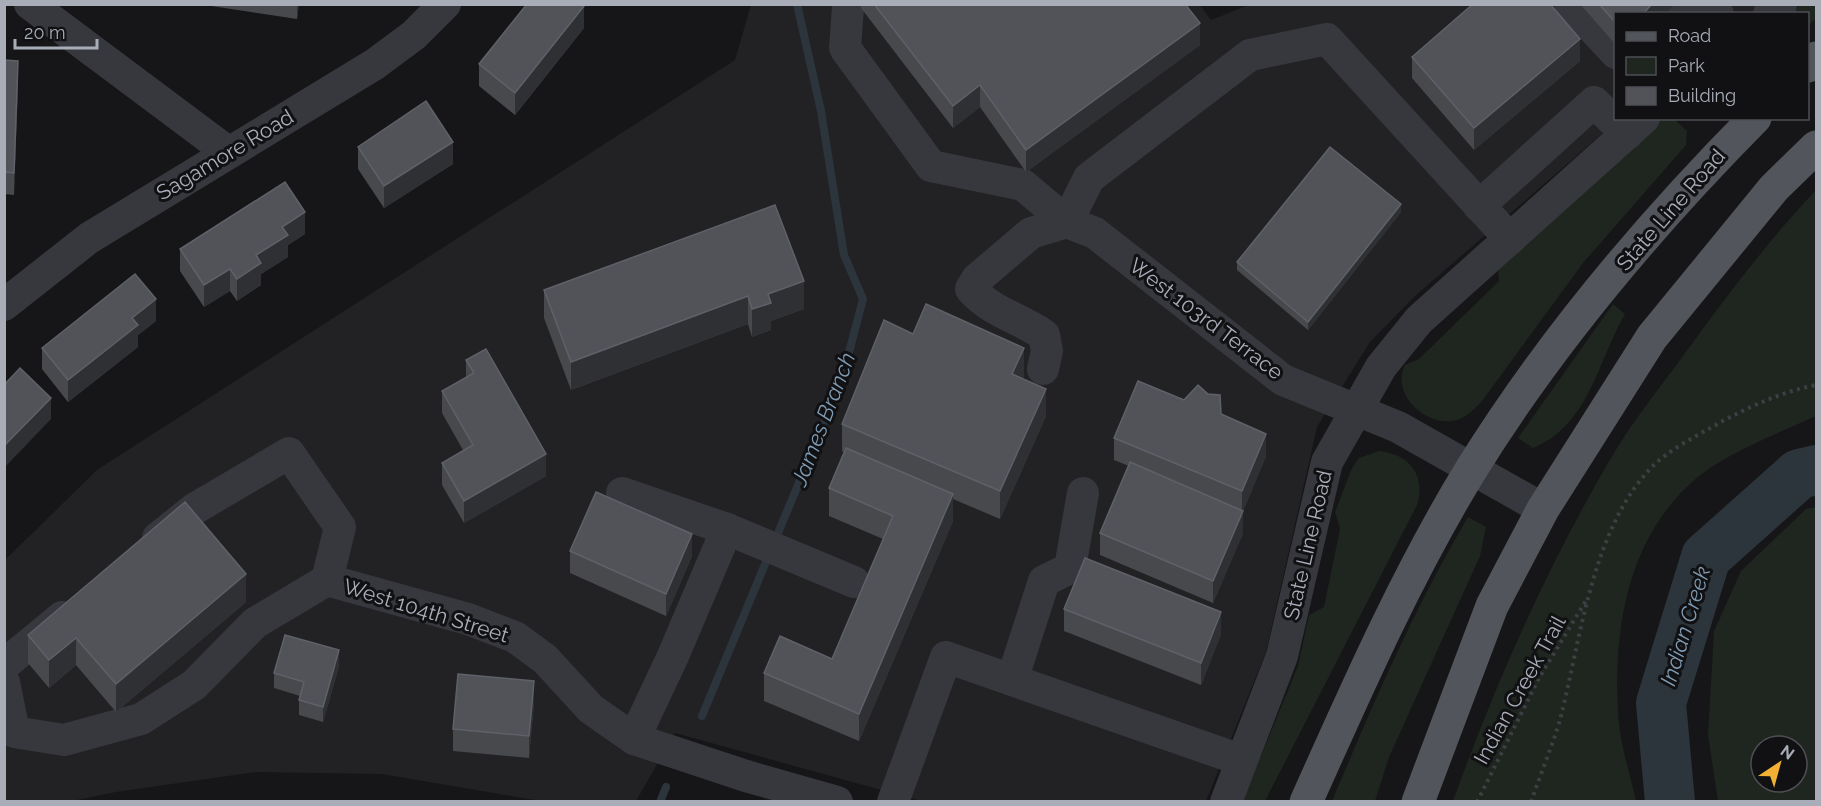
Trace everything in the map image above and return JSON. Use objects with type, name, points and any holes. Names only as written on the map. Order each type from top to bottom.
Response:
[{"type":"main road","name":"State Line Road","points":[[1306,801],[1373,651],[1473,468],[1536,376],[1599,292],[1661,218],[1753,120]]},
{"type":"main road","points":[[1418,801],[1492,606],[1543,509],[1652,337],[1774,188],[1816,147]]},
{"type":"street","points":[[30,4],[228,152]]},
{"type":"street","name":"Sagamore Road","points":[[4,305],[89,238],[375,64],[414,35],[445,4]]},
{"type":"street","points":[[1570,4],[1614,51]]},
{"type":"street","name":"West 103rd Terrace","points":[[848,7],[845,48],[931,166],[1023,185],[1067,222],[1095,233],[1283,380],[1398,427],[1543,509]]},
{"type":"street","points":[[1043,369],[1047,351],[1044,335],[1032,326],[984,303],[971,289],[977,279],[1031,233],[1067,222],[1089,178],[1250,55],[1327,39],[1510,239]]},
{"type":"street","points":[[1479,206],[1594,102],[1614,113]]},
{"type":"street","name":"State Line Road","points":[[1226,801],[1282,656],[1327,462],[1381,367],[1419,320],[1636,126]]},
{"type":"street","points":[[4,682],[14,732],[64,740],[141,719],[194,685],[255,622],[327,580],[340,527],[290,453],[194,509],[140,553]]},
{"type":"street","points":[[622,493],[733,531],[814,563],[854,582]]},
{"type":"street","points":[[1012,680],[1044,581],[1070,568],[1083,493]]},
{"type":"street","points":[[634,739],[733,531]]},
{"type":"street","name":"West 104th Street","points":[[327,580],[468,619],[515,637],[545,659],[591,710],[634,739],[718,767],[837,801]]},
{"type":"street","points":[[4,664],[86,598]]},
{"type":"street","points":[[893,801],[946,657],[1241,760]]},
{"type":"path","name":"Indian Creek Trail","points":[[1531,801],[1559,722],[1590,594],[1610,537],[1631,493],[1654,465],[1682,443],[1761,400],[1816,385]]},
{"type":"path","name":"Indian Creek Trail","points":[[1477,801],[1539,678],[1590,594]]},
{"type":"shaded area","points":[[1199,4],[1211,20],[1251,4],[1800,5],[1790,12],[1614,12],[1614,120],[1618,120],[1415,296],[1370,342],[1317,427],[1266,652],[1206,801],[921,801],[675,733],[636,801],[541,801],[382,774],[256,772],[116,792],[72,801],[5,802],[5,560],[97,470],[735,60],[751,5]]},
{"type":"green space","points":[[1800,5],[1816,5],[1816,18],[1809,25],[1809,12],[1791,12]]},
{"type":"green space","points":[[1675,120],[1687,131],[1686,145],[1583,263],[1482,401],[1468,414],[1451,421],[1440,421],[1420,412],[1412,405],[1402,386],[1405,365],[1419,359],[1499,281],[1498,271],[1504,259],[1660,121]]},
{"type":"green space","points":[[1816,190],[1816,416],[1740,451],[1699,476],[1675,499],[1656,525],[1641,553],[1630,583],[1623,615],[1617,680],[1619,723],[1636,801],[1453,801],[1526,621],[1569,533],[1617,448],[1763,250]]},
{"type":"green space","points":[[1613,304],[1625,314],[1589,391],[1567,424],[1552,438],[1533,448],[1518,438]]},
{"type":"green space","points":[[1379,451],[1399,457],[1413,468],[1419,485],[1417,505],[1265,801],[1242,802],[1298,666],[1309,615],[1324,607],[1340,529],[1335,512],[1352,468],[1359,458]]},
{"type":"green space","points":[[1816,507],[1816,801],[1718,801],[1708,735],[1714,631],[1741,571],[1806,509]]},
{"type":"green space","points":[[1468,517],[1486,527],[1480,556],[1389,757],[1375,801],[1332,801],[1412,621]]},
{"type":"building","points":[[527,4],[582,4],[584,6],[515,93],[479,64]]},
{"type":"building","points":[[874,4],[1185,4],[1200,23],[1026,150],[980,85],[953,106]]},
{"type":"building","points":[[1473,4],[1550,4],[1580,39],[1474,128],[1412,57]]},
{"type":"building","points":[[1599,4],[1652,4],[1645,12],[1614,12],[1614,21]]},
{"type":"building","points":[[4,60],[18,61],[14,173],[4,172]]},
{"type":"building","points":[[426,101],[453,142],[384,186],[358,147]]},
{"type":"building","points":[[1330,147],[1401,204],[1308,322],[1237,262]]},
{"type":"building","points":[[285,182],[305,212],[282,227],[288,235],[256,255],[261,263],[237,279],[230,269],[204,285],[180,249]]},
{"type":"building","points":[[775,205],[804,281],[768,294],[771,303],[752,309],[748,296],[571,362],[544,290]]},
{"type":"building","points":[[135,274],[156,299],[132,318],[138,325],[68,380],[42,348]]},
{"type":"building","points":[[926,304],[1024,348],[1012,374],[1046,389],[1000,491],[842,424],[884,320],[913,334]]},
{"type":"building","points":[[486,349],[546,454],[464,501],[442,463],[473,445],[442,391],[474,373],[466,360]]},
{"type":"building","points":[[20,368],[51,398],[4,446],[4,385]]},
{"type":"building","points":[[1138,381],[1184,400],[1198,385],[1208,394],[1220,395],[1221,414],[1266,434],[1242,491],[1114,438]]},
{"type":"building","points":[[846,448],[953,494],[859,714],[764,673],[780,636],[832,659],[893,516],[829,488]]},
{"type":"building","points":[[1130,462],[1243,511],[1213,581],[1100,533]]},
{"type":"building","points":[[596,492],[692,534],[666,594],[570,551]]},
{"type":"building","points":[[185,502],[246,574],[116,684],[76,638],[49,660],[28,635]]},
{"type":"building","points":[[1085,558],[1221,612],[1201,663],[1064,609]]},
{"type":"building","points":[[285,635],[339,650],[323,707],[299,700],[304,682],[274,673]]},
{"type":"building","points":[[458,674],[534,681],[529,736],[453,729]]},
{"type":"waterway","name":"James Branch","points":[[702,716],[842,379],[863,299],[844,255],[821,111],[797,4]]},
{"type":"waterway","name":"Indian Creek","points":[[1670,802],[1661,703],[1706,557],[1799,474],[1816,470]]},
{"type":"waterway","name":"James Branch","points":[[660,802],[666,787]]}]
